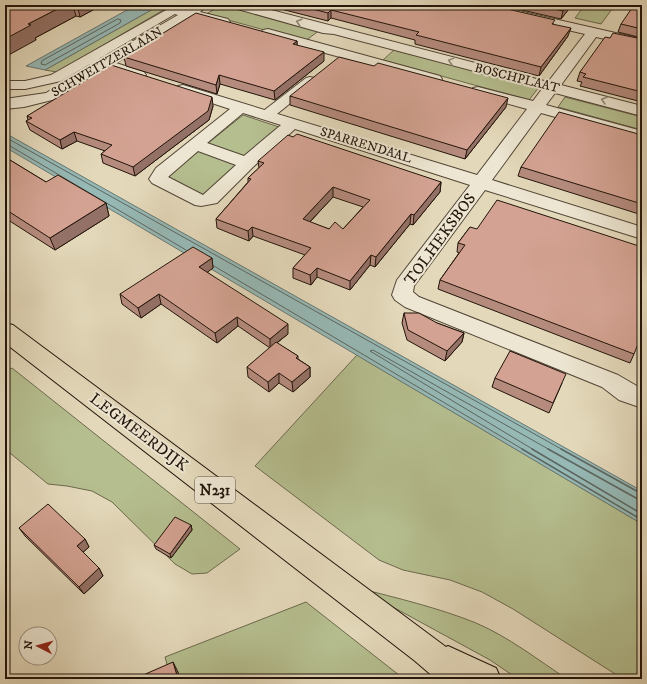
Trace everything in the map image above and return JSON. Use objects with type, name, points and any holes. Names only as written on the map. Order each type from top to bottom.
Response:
[{"type":"main road","name":"LEGMEERDIJK","points":[[5,331],[426,650],[460,679]]},
{"type":"main road","name":"LEGMEERDIJK","points":[[426,650],[485,679]]},
{"type":"street","name":"SCHWEITZERLAAN","points":[[5,85],[25,85],[56,78],[183,10],[203,5]]},
{"type":"street","name":"BOSCHPLAAT","points":[[238,5],[328,30],[334,30],[642,111]]},
{"type":"street","points":[[477,5],[642,43]]},
{"type":"street","name":"SCHWEITZERLAAN","points":[[5,104],[24,102],[51,96],[106,65],[183,10]]},
{"type":"street","points":[[183,10],[238,26]]},
{"type":"street","points":[[252,29],[374,61],[448,83]]},
{"type":"street","points":[[310,44],[328,30]]},
{"type":"street","name":"TOLHEKSBOS","points":[[593,32],[404,285],[402,295],[412,302],[610,381],[627,394],[642,399]]},
{"type":"street","points":[[374,61],[391,46]]},
{"type":"street","points":[[330,65],[344,53]]},
{"type":"street","name":"SPARRENDAAL","points":[[89,60],[642,233]]},
{"type":"street","points":[[267,115],[319,73]]},
{"type":"street","name":"BOSCHPLAAT","points":[[463,87],[535,108],[642,136]]},
{"type":"street","points":[[241,107],[162,172],[158,179],[201,201],[211,198],[247,163],[293,123]]},
{"type":"street","points":[[196,145],[247,163]]},
{"type":"green space","points":[[160,5],[172,5],[57,72],[45,70]]},
{"type":"green space","points":[[222,5],[320,30],[305,41],[206,14]]},
{"type":"green space","points":[[585,5],[615,5],[601,24],[575,18]]},
{"type":"green space","points":[[394,50],[539,87],[529,100],[383,60]]},
{"type":"green space","points":[[565,97],[642,117],[642,130],[558,107]]},
{"type":"green space","points":[[243,115],[282,128],[247,158],[207,144]]},
{"type":"green space","points":[[200,150],[240,164],[205,196],[166,176]]},
{"type":"green space","points":[[357,355],[642,524],[642,679],[623,679],[513,609],[482,592],[450,580],[403,570],[379,560],[255,466]]},
{"type":"green space","points":[[12,368],[240,549],[207,573],[192,574],[175,564],[112,502],[92,491],[48,484],[5,449],[5,371]]},
{"type":"green space","points":[[358,588],[433,608],[476,623],[512,642],[567,679],[518,679],[490,660]]},
{"type":"green space","points":[[306,602],[404,679],[171,679],[165,657]]},
{"type":"water","points":[[136,5],[160,5],[45,70],[26,66]]},
{"type":"water","points":[[5,133],[642,491],[642,524],[5,147]]},
{"type":"building","points":[[5,5],[65,5],[28,24],[31,25],[5,39]]},
{"type":"building","points":[[297,5],[490,5],[555,20],[552,24],[571,28],[541,67],[416,35],[419,32],[331,10],[328,13]]},
{"type":"building","points":[[537,5],[567,5],[563,11]]},
{"type":"building","points":[[634,5],[642,5],[642,29],[621,24]]},
{"type":"building","points":[[196,13],[297,41],[293,44],[324,52],[274,91],[219,75],[216,85],[124,57]]},
{"type":"building","points":[[613,33],[642,39],[642,92],[583,77],[586,74],[580,72],[605,37],[610,38]]},
{"type":"building","points":[[339,57],[374,66],[378,63],[508,98],[467,150],[290,96]]},
{"type":"building","points":[[111,65],[212,97],[208,111],[133,167],[101,154],[112,145],[74,132],[60,140],[26,121],[32,118],[27,116]]},
{"type":"building","points":[[559,112],[642,135],[642,204],[521,167]]},
{"type":"building","points":[[297,134],[441,182],[414,215],[411,214],[376,257],[371,255],[350,281],[317,268],[310,275],[293,268],[311,248],[252,227],[248,231],[216,219],[251,179],[248,178],[264,163],[258,161],[288,135],[293,137]],"holes":[[[333,187],[370,200],[343,229],[335,222],[329,229],[303,219]]]},
{"type":"building","points":[[5,157],[46,182],[58,175],[106,203],[50,238],[5,209]]},
{"type":"building","points":[[497,200],[642,247],[642,334],[634,354],[440,280],[465,245],[458,243],[470,227],[477,229]]},
{"type":"building","points":[[193,247],[212,258],[199,267],[288,324],[270,339],[237,317],[215,333],[159,294],[138,308],[120,294]]},
{"type":"building","points":[[404,313],[419,313],[437,323],[464,333],[447,351],[408,330]]},
{"type":"building","points":[[276,342],[298,356],[296,358],[310,367],[292,382],[279,373],[268,382],[247,367]]},
{"type":"building","points":[[510,351],[566,374],[553,403],[495,378]]},
{"type":"building","points":[[48,504],[85,539],[77,546],[99,568],[79,587],[19,528]]},
{"type":"building","points":[[175,517],[191,525],[170,554],[154,545]]},
{"type":"building","points":[[173,662],[178,679],[134,679]]}]
